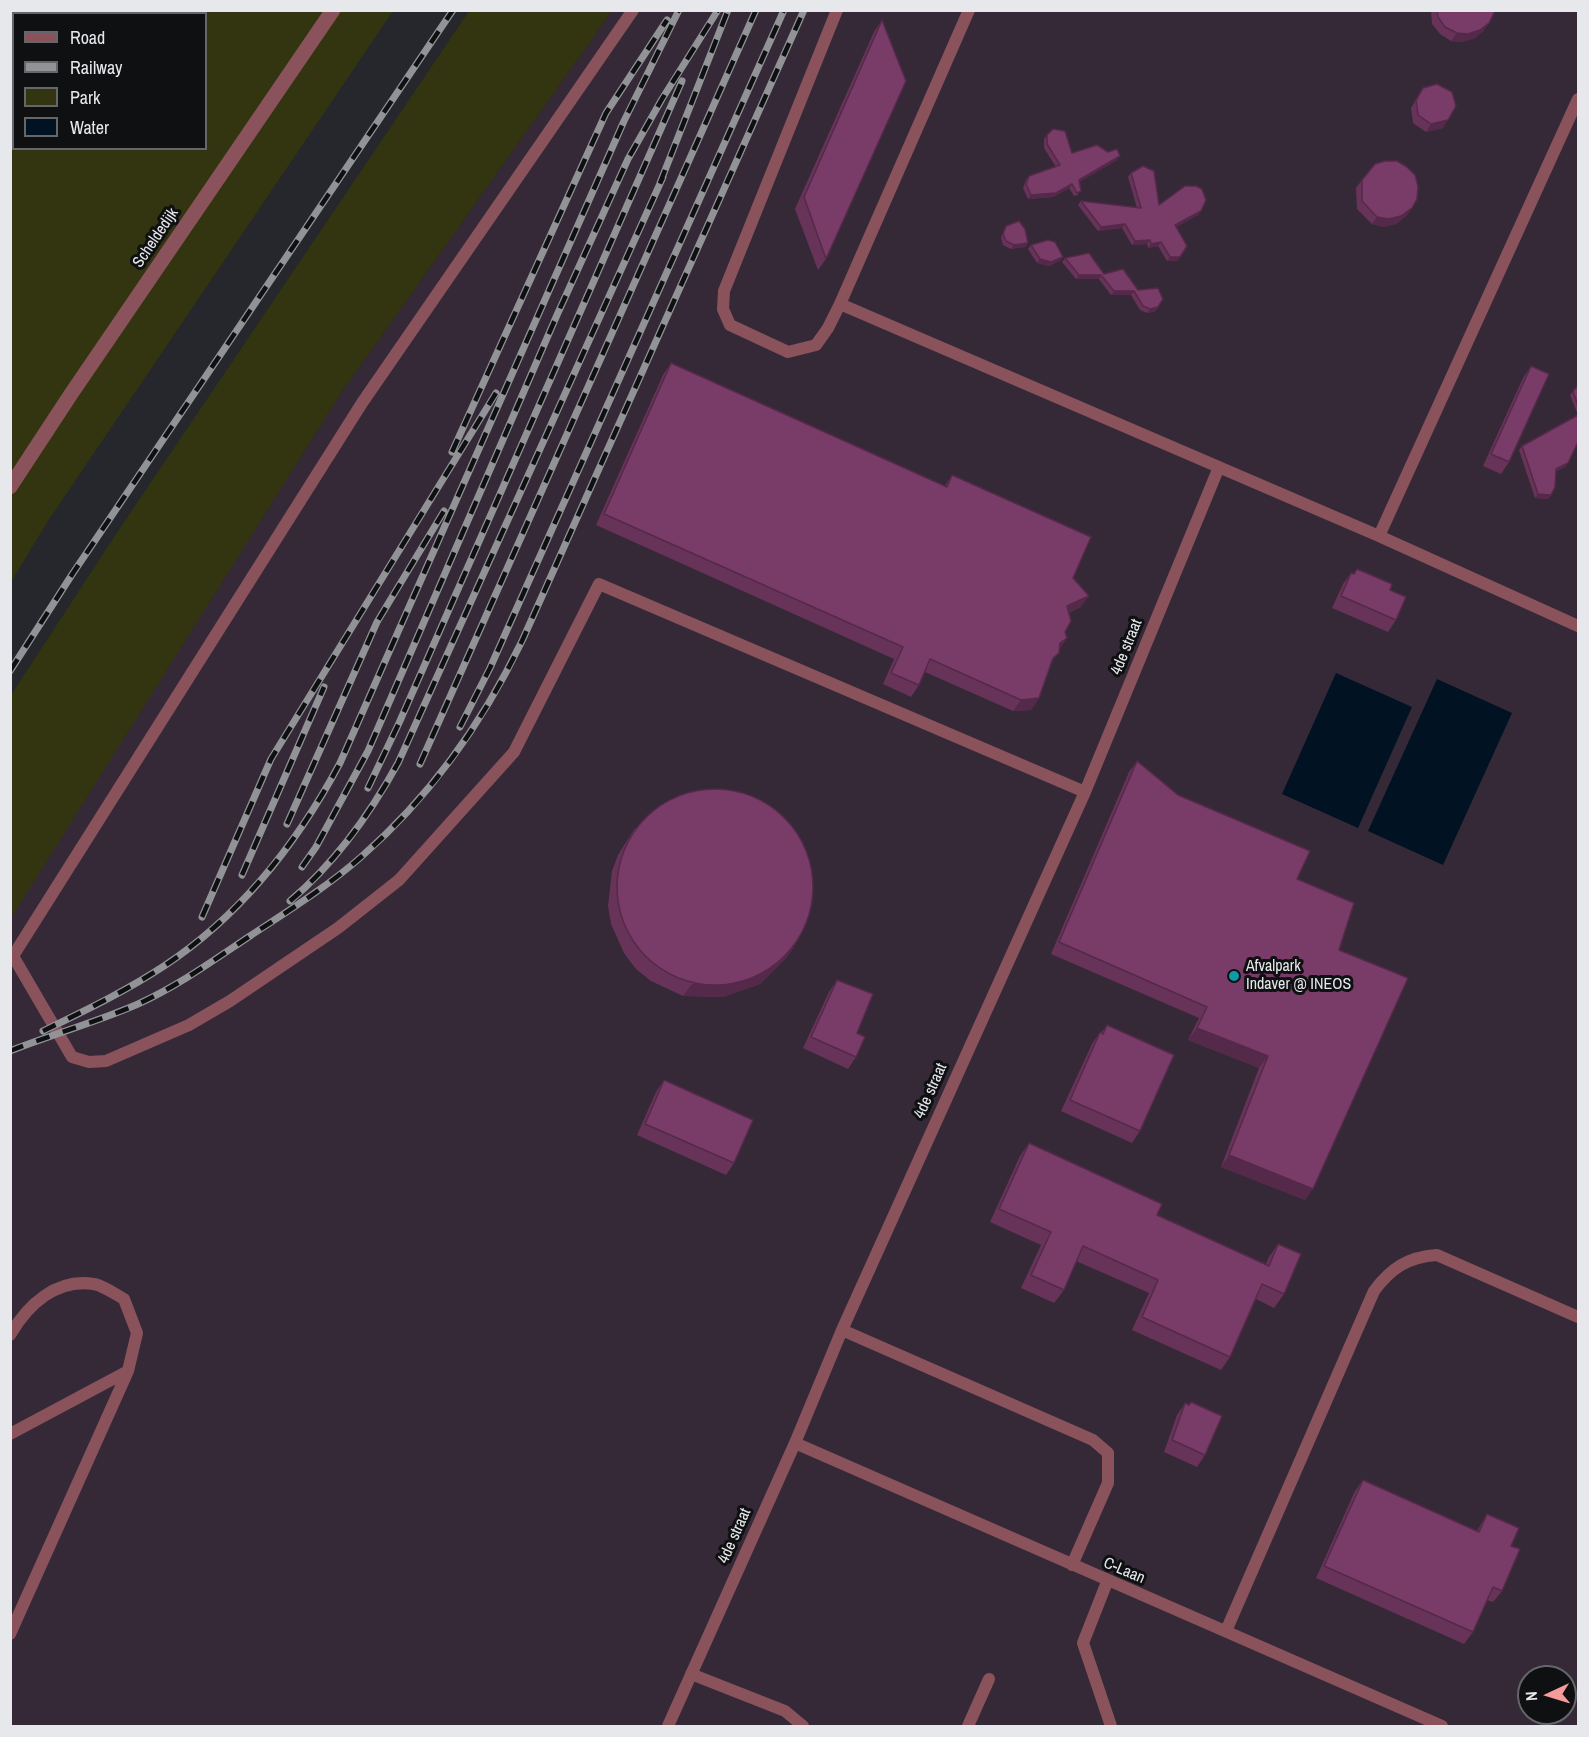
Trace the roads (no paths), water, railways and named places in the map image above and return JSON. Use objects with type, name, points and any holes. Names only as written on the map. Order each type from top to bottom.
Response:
[{"type":"street","name":"Scheldedijk","points":[[10,487],[333,10]]},
{"type":"lane","points":[[633,10],[362,403],[13,956],[53,1026],[72,1057],[89,1062],[106,1061],[189,1025],[230,1001],[338,928],[399,880],[514,752],[599,584],[1085,792]]},
{"type":"lane","points":[[837,10],[724,291],[723,309],[730,325],[788,352],[816,345],[828,328],[969,10]]},
{"type":"lane","points":[[1379,536],[1578,99]]},
{"type":"lane","points":[[840,303],[1379,536],[1578,626]]},
{"type":"lane","name":"4de straat","points":[[668,1726],[795,1443],[842,1330],[1085,792],[1219,467]]},
{"type":"lane","points":[[1226,1630],[1374,1292],[1385,1276],[1402,1263],[1420,1256],[1437,1255],[1578,1317]]},
{"type":"lane","points":[[10,1335],[45,1292],[74,1283],[96,1284],[124,1299],[136,1333],[128,1371],[10,1634]]},
{"type":"lane","points":[[842,1330],[1093,1440],[1108,1453],[1108,1483],[1072,1565]]},
{"type":"lane","points":[[10,1434],[128,1371]]},
{"type":"lane","name":"C-Laan","points":[[795,1443],[1107,1582],[1226,1630],[1442,1726]]},
{"type":"lane","points":[[1107,1582],[1083,1643],[1111,1726]]},
{"type":"lane","points":[[691,1674],[785,1711],[803,1726]]},
{"type":"lane","points":[[968,1726],[989,1679]]},
{"type":"water","points":[[11,10],[57,11],[12,12],[11,74]]},
{"type":"water","points":[[1336,673],[1412,707],[1358,828],[1282,794]]},
{"type":"water","points":[[1437,679],[1512,713],[1443,865],[1368,831]]},
{"type":"railway","points":[[10,671],[73,573],[453,10]]},
{"type":"railway","points":[[43,1031],[150,975],[192,946],[242,901],[286,849],[305,821],[340,763],[624,121],[679,10]]},
{"type":"railway","points":[[302,867],[316,847],[368,751],[557,315],[628,159],[662,99],[718,10]]},
{"type":"railway","points":[[660,183],[728,10]]},
{"type":"railway","points":[[420,764],[756,10]]},
{"type":"railway","points":[[460,727],[490,668],[784,10]]},
{"type":"railway","points":[[10,1051],[107,1017],[153,997],[196,972],[293,908],[348,868],[386,834],[432,784],[453,757],[490,701],[522,641],[804,10]]},
{"type":"railway","points":[[452,452],[606,113],[667,20]]},
{"type":"railway","points":[[368,788],[399,723],[682,81]]},
{"type":"railway","points":[[290,901],[337,854],[376,801],[398,763],[663,177]]},
{"type":"railway","points":[[202,917],[271,759],[496,393]]},
{"type":"railway","points":[[287,824],[377,622],[444,511]]},
{"type":"railway","points":[[242,875],[324,687]]},
{"type":"place","name":"Afvalpark Indaver @ INEOS","points":[[1234,976]]}]
